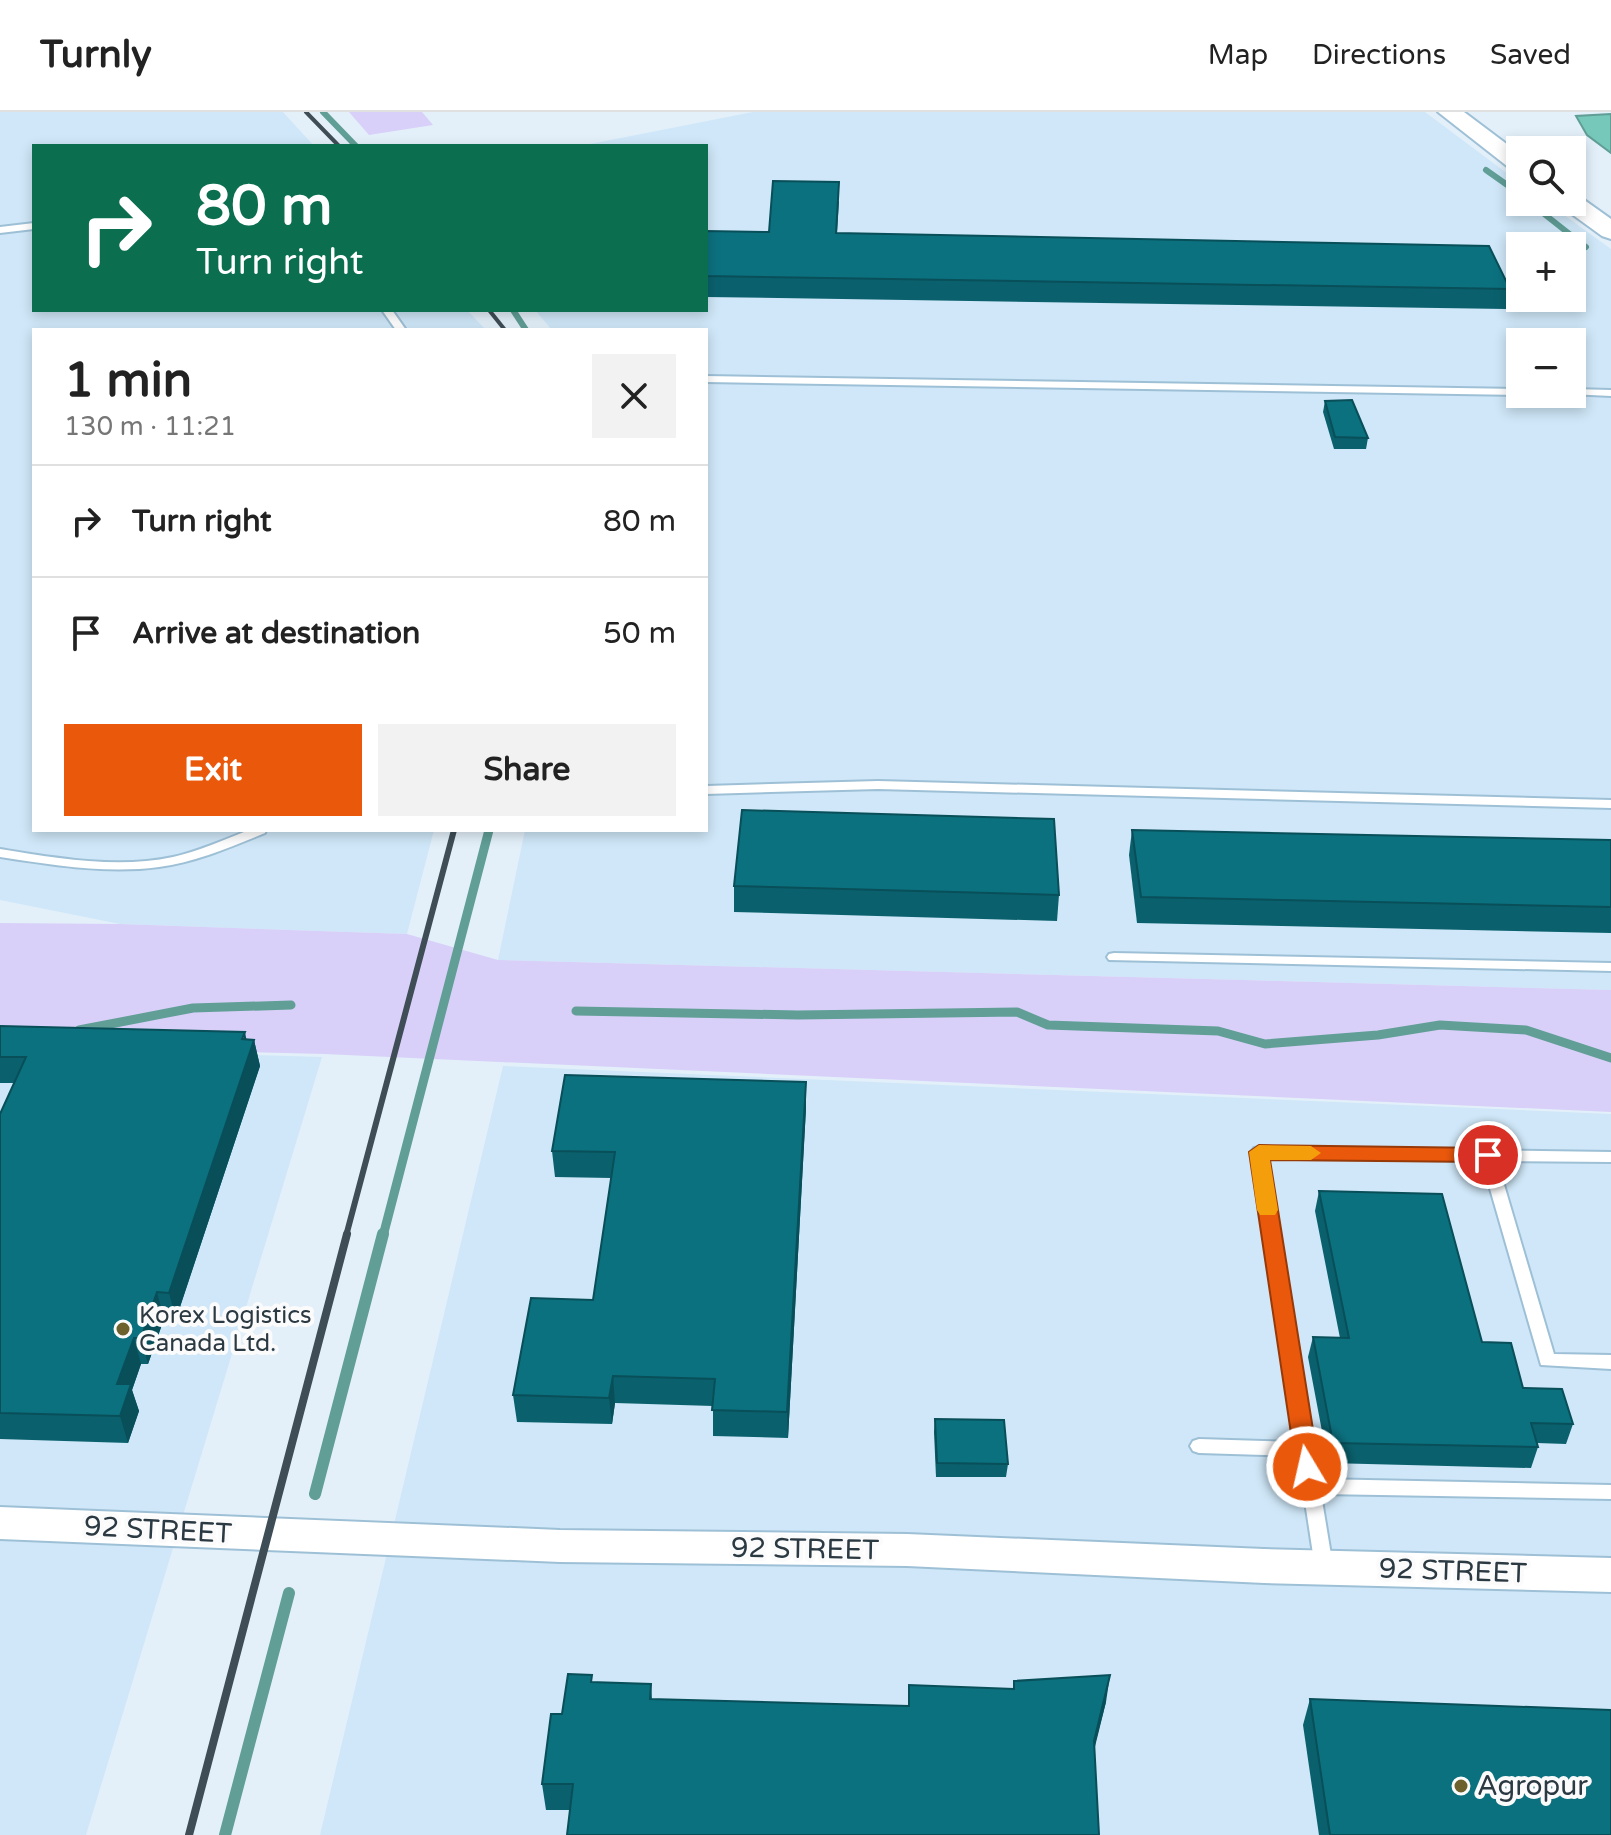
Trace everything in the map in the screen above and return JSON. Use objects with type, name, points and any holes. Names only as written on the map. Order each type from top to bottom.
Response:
[{"type":"main road","points":[[1449,112],[1506,155]]},
{"type":"main road","points":[[1586,213],[1611,231]]},
{"type":"street","name":"92 STREET","points":[[0,1523],[560,1546],[907,1550],[1611,1575]]},
{"type":"lane","points":[[0,230],[32,226]]},
{"type":"lane","points":[[708,379],[1506,392]]},
{"type":"lane","points":[[1586,392],[1611,393]]},
{"type":"lane","points":[[708,790],[878,785],[1611,804]]},
{"type":"lane","points":[[0,853],[56,863],[160,863],[221,846],[255,832]]},
{"type":"lane","points":[[1114,957],[1611,967]]},
{"type":"lane","points":[[1324,1567],[1259,1152],[1611,1157]]},
{"type":"lane","points":[[1488,1155],[1547,1360],[1611,1362]]},
{"type":"lane","points":[[1199,1446],[1304,1449]]},
{"type":"lane","points":[[1310,1486],[1611,1492]]},
{"type":"shaded area","points":[[0,112],[283,112],[312,144],[32,144],[32,312],[469,312],[484,328],[32,328],[32,832],[433,832],[407,934],[120,924],[0,900]]},
{"type":"shaded area","points":[[349,112],[422,112],[433,125],[369,135]]},
{"type":"shaded area","points":[[753,112],[1425,112],[1506,173],[1506,216],[1565,216],[1611,249],[1611,990],[498,960],[525,832],[708,832],[708,328],[550,328],[537,312],[708,312],[708,144],[590,144]]},
{"type":"shaded area","points":[[1611,114],[1611,153],[1587,135],[1576,116]]},
{"type":"shaded area","points":[[0,923],[407,934],[498,960],[1611,990],[1611,1112],[324,1054],[0,1046]]},
{"type":"shaded area","points":[[0,1048],[322,1057],[86,1835],[0,1835]]},
{"type":"shaded area","points":[[503,1066],[1611,1114],[1611,1835],[320,1835]]},
{"type":"building","points":[[773,181],[839,182],[836,233],[1489,246],[1506,281],[1506,289],[708,276],[708,231],[769,232]]},
{"type":"building","points":[[1352,400],[1368,438],[1335,437],[1325,401]]},
{"type":"building","points":[[742,810],[1054,819],[1059,895],[734,886]]},
{"type":"building","points":[[1132,830],[1611,840],[1611,907],[1141,897]]},
{"type":"building","points":[[0,1026],[245,1032],[242,1039],[254,1040],[169,1293],[157,1292],[141,1338],[134,1338],[117,1384],[131,1384],[120,1416],[0,1413],[0,1114],[26,1057],[0,1057]]},
{"type":"building","points":[[565,1075],[806,1082],[787,1412],[712,1410],[715,1379],[613,1376],[609,1398],[513,1395],[531,1298],[593,1300],[615,1152],[552,1151]]},
{"type":"building","points":[[1319,1191],[1442,1194],[1482,1342],[1511,1343],[1523,1388],[1562,1389],[1573,1424],[1531,1423],[1538,1447],[1333,1443],[1313,1337],[1349,1338]]},
{"type":"building","points":[[935,1419],[1004,1420],[1008,1464],[937,1463]]},
{"type":"building","points":[[568,1674],[592,1675],[591,1682],[651,1684],[650,1699],[909,1706],[909,1685],[1014,1689],[1014,1681],[1110,1675],[1094,1741],[1099,1835],[567,1835],[573,1784],[542,1784],[551,1714],[562,1714]]},
{"type":"building","name":"Agropur","points":[[1310,1699],[1611,1710],[1611,1835],[1330,1835]]},
{"type":"waterway","points":[[323,112],[354,144]]},
{"type":"waterway","points":[[1486,170],[1506,184]]},
{"type":"waterway","points":[[1547,216],[1567,232]]},
{"type":"waterway","points":[[514,312],[525,328]]},
{"type":"waterway","points":[[383,1236],[488,832]]},
{"type":"waterway","points":[[79,1030],[193,1008],[291,1005]]},
{"type":"waterway","points":[[576,1011],[798,1015],[1017,1012],[1048,1025],[1218,1031],[1265,1044],[1378,1035],[1440,1025],[1526,1030],[1611,1058]]},
{"type":"waterway","points":[[315,1494],[383,1234]]},
{"type":"waterway","points":[[225,1835],[289,1593]]},
{"type":"railway","points":[[306,112],[337,144]]},
{"type":"railway","points":[[491,312],[503,328]]},
{"type":"railway","points":[[346,1236],[453,832]]},
{"type":"railway","points":[[189,1835],[347,1234]]},
{"type":"slow traffic","points":[[1267,1210],[1259,1152],[1311,1153]]},
{"type":"place","name":"Korex Logistics Canada Ltd.","points":[[123,1329]]},
{"type":"place","name":"Agropur","points":[[1461,1786]]},
{"type":"route","points":[[1307,1467],[1259,1152],[1488,1155]]}]
